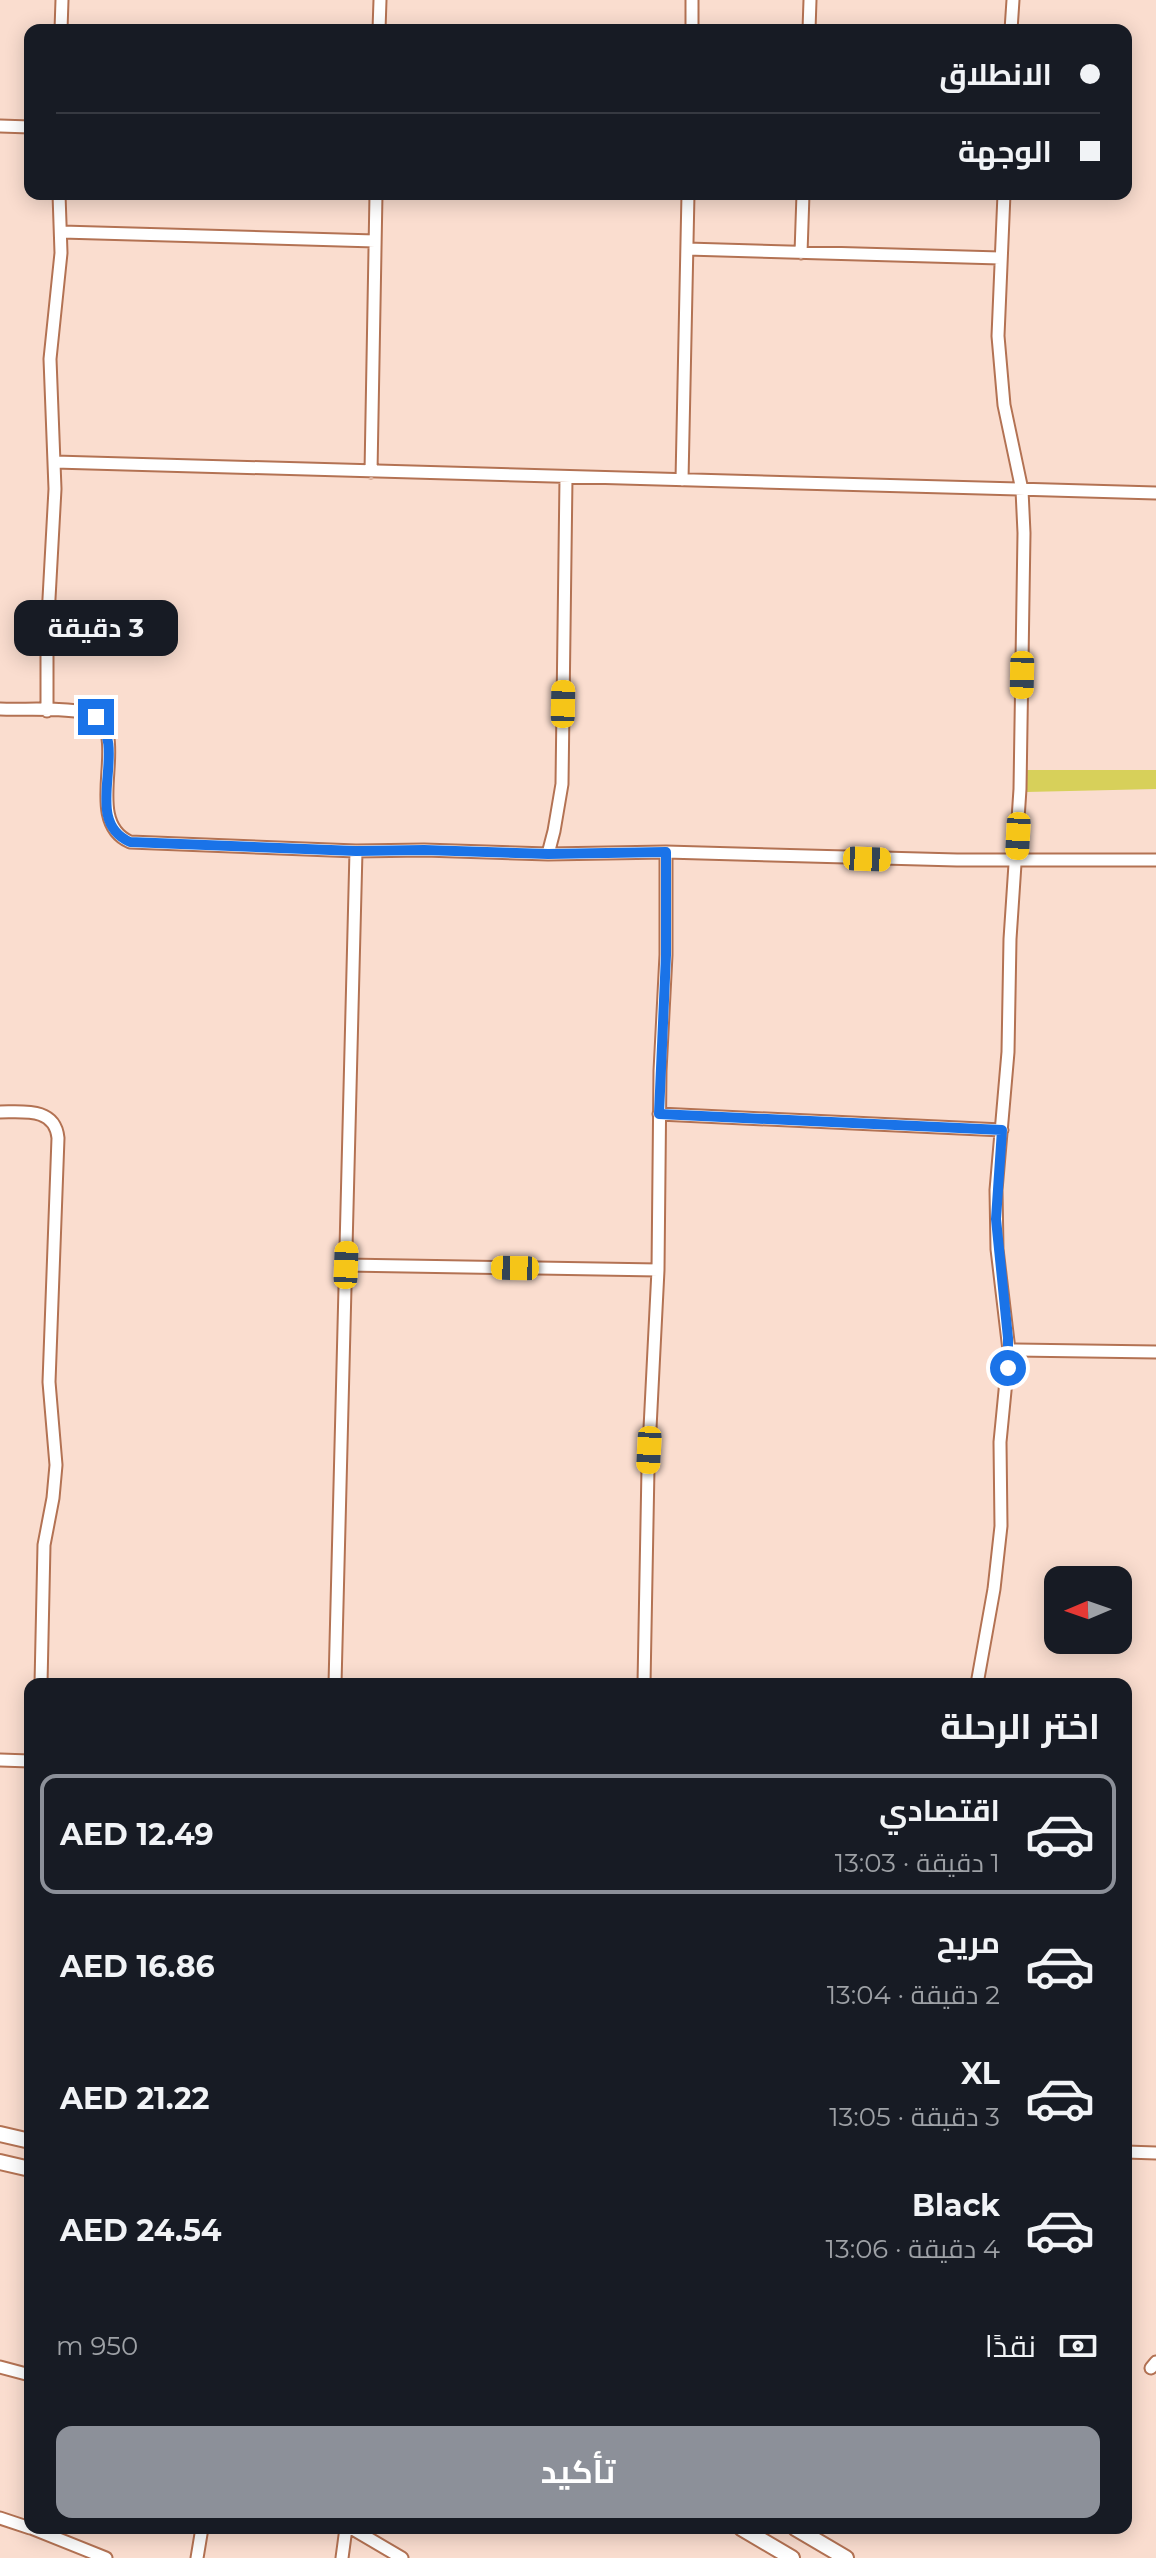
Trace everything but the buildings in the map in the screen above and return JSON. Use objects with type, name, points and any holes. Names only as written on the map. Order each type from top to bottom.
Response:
[{"type":"street","points":[[61,24],[62,0]]},
{"type":"street","points":[[379,24],[380,0]]},
{"type":"street","points":[[692,0],[692,24]]},
{"type":"street","points":[[809,24],[810,0]]},
{"type":"street","points":[[1011,24],[1013,0]]},
{"type":"street","points":[[0,126],[24,127]]},
{"type":"street","points":[[47,711],[47,622],[55,462],[50,359],[62,232],[59,200]]},
{"type":"street","points":[[371,472],[376,200]]},
{"type":"street","points":[[682,480],[688,200]]},
{"type":"street","points":[[801,253],[803,200]]},
{"type":"street","points":[[978,1678],[999,1550],[1000,1432],[1009,1350],[996,1219],[1008,1052],[1023,604],[1022,490],[1000,376],[998,336],[1004,200]]},
{"type":"street","points":[[62,232],[375,241]]},
{"type":"street","points":[[687,249],[1000,258]]},
{"type":"street","points":[[55,462],[1156,493]]},
{"type":"street","points":[[548,854],[562,784],[566,478]]},
{"type":"street","points":[[0,709],[87,713],[102,723],[108,741],[108,820],[120,838],[141,844],[548,854],[666,852],[897,860],[1156,860]]},
{"type":"street","points":[[335,1678],[356,851]]},
{"type":"street","points":[[644,1678],[648,1468],[658,1270],[666,852]]},
{"type":"street","points":[[0,1112],[41,1113],[54,1122],[58,1138],[49,1373],[56,1465],[44,1545],[41,1678]]},
{"type":"street","points":[[659,1114],[1002,1130]]},
{"type":"street","points":[[346,1265],[658,1270]]},
{"type":"street","points":[[1009,1350],[1156,1352]]},
{"type":"street","points":[[0,1760],[24,1761]]},
{"type":"street","points":[[0,2134],[24,2140]]},
{"type":"street","points":[[1152,2152],[1156,2141]]},
{"type":"street","points":[[0,2162],[24,2168]]},
{"type":"street","points":[[0,2367],[24,2373]]},
{"type":"street","points":[[0,2518],[24,2526]]},
{"type":"street","points":[[45,2534],[106,2558]]},
{"type":"street","points":[[197,2558],[201,2534]]},
{"type":"street","points":[[342,2558],[348,2534]]},
{"type":"street","points":[[360,2534],[402,2558]]},
{"type":"street","points":[[751,2534],[792,2558]]},
{"type":"street","points":[[805,2534],[846,2558]]},
{"type":"shaded area","points":[[1026,770],[1156,770],[1156,789],[1026,792]]},
{"type":"route","points":[[96,717],[107,732],[108,820],[120,838],[130,842],[356,851],[666,852],[666,955],[659,1114],[1002,1130],[996,1219],[1009,1350],[1008,1368]]}]
